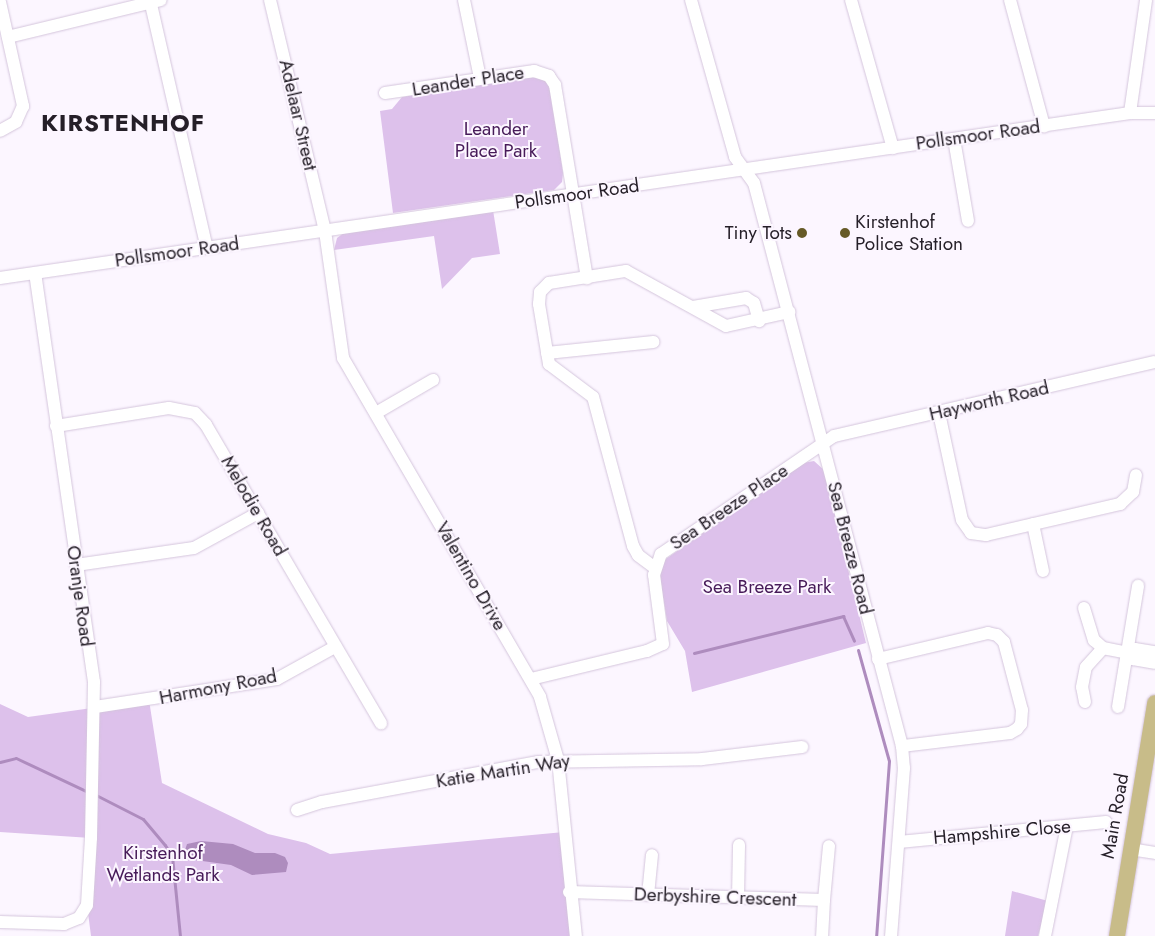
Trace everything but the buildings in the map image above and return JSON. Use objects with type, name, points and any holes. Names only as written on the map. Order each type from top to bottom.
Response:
[{"type":"main road","name":"Main Road","points":[[1117,936],[1130,849],[1152,734],[1155,703]]},
{"type":"street","name":"Adelaar Street","points":[[270,0],[325,231]]},
{"type":"street","points":[[464,0],[480,78]]},
{"type":"street","name":"Sea Breeze Road","points":[[691,0],[735,157],[754,183],[824,443],[902,746],[904,768],[891,936]]},
{"type":"street","points":[[852,0],[893,148]]},
{"type":"street","points":[[1010,0],[1044,126]]},
{"type":"street","points":[[1130,113],[1146,0]]},
{"type":"street","points":[[8,37],[154,1],[207,248]]},
{"type":"street","points":[[0,2],[22,112],[16,122],[0,131]]},
{"type":"street","name":"Leander Place","points":[[385,93],[534,71],[550,76],[555,85],[573,195]]},
{"type":"street","name":"Pollsmoor Road","points":[[0,278],[1130,113],[1155,113]]},
{"type":"street","points":[[954,139],[968,221]]},
{"type":"street","points":[[573,195],[587,278]]},
{"type":"street","name":"Valentino Drive","points":[[325,231],[343,358],[540,697],[558,760],[569,892],[576,936]]},
{"type":"street","points":[[655,568],[638,556],[633,546],[593,397],[552,368],[547,353],[540,292],[549,284],[630,272],[726,326],[759,321],[789,312]]},
{"type":"street","name":"Oranje Road","points":[[0,922],[64,924],[79,918],[87,905],[93,803],[95,708],[35,273]]},
{"type":"street","points":[[693,307],[746,298],[754,304],[759,321]]},
{"type":"street","points":[[547,353],[653,342]]},
{"type":"street","name":"Hayworth Road","points":[[824,443],[834,436],[1155,362]]},
{"type":"street","points":[[376,413],[433,380]]},
{"type":"street","name":"Melodie Road","points":[[56,426],[170,408],[188,410],[206,425],[381,724]]},
{"type":"street","points":[[938,413],[966,527],[971,533],[984,535],[1120,504],[1133,492],[1136,476]]},
{"type":"street","name":"Sea Breeze Place","points":[[531,679],[647,651],[663,644],[655,568],[668,549],[824,443]]},
{"type":"street","points":[[76,565],[194,548],[258,513]]},
{"type":"street","points":[[1033,524],[1044,571]]},
{"type":"street","points":[[1118,707],[1138,586]]},
{"type":"street","points":[[1084,608],[1094,640],[1103,648],[1128,653],[1133,659],[1155,663]]},
{"type":"street","points":[[878,658],[988,633],[997,635],[1004,642],[1022,710],[1021,724],[1017,729],[1010,733],[902,746]]},
{"type":"street","name":"Harmony Road","points":[[95,708],[277,679],[335,647]]},
{"type":"street","points":[[1085,702],[1082,687],[1086,667],[1103,648]]},
{"type":"street","points":[[1128,653],[1135,649],[1155,652]]},
{"type":"street","name":"Katie Martin Way","points":[[297,810],[332,800],[558,760],[693,759],[802,747]]},
{"type":"street","name":"Hampshire Close","points":[[899,842],[1106,822]]},
{"type":"street","points":[[1045,936],[1067,826]]},
{"type":"street","points":[[738,898],[739,845]]},
{"type":"street","points":[[824,900],[829,846]]},
{"type":"street","points":[[1130,849],[1155,853]]},
{"type":"street","points":[[648,896],[652,855]]},
{"type":"street","name":"Derbyshire Crescent","points":[[569,892],[648,896],[824,900],[822,936]]},
{"type":"green space","name":"Leander Place Park","points":[[532,77],[544,79],[551,88],[563,173],[562,182],[554,190],[393,213],[380,111],[392,109],[402,97]]},
{"type":"green space","points":[[493,210],[500,254],[472,258],[442,289],[434,236],[334,250],[337,238],[345,232]]},
{"type":"green space","name":"Sea Breeze Park","points":[[814,461],[824,470],[866,643],[692,692],[685,651],[667,621],[659,572],[663,561],[803,463]]},
{"type":"green space","name":"Kirstenhof Wetlands Park","points":[[149,700],[162,783],[268,834],[306,843],[330,854],[564,832],[576,936],[91,936],[87,905],[91,838],[0,832],[0,704],[28,717]]},
{"type":"green space","points":[[1012,891],[1048,901],[1038,936],[1005,936]]},
{"type":"shaded area","points":[[201,841],[233,844],[255,853],[275,853],[285,857],[288,863],[286,872],[252,875],[231,865],[188,859],[184,853],[187,844]]},
{"type":"waterway","points":[[694,653],[843,616],[854,641]]},
{"type":"waterway","points":[[858,650],[889,761],[876,936]]},
{"type":"waterway","points":[[0,762],[16,758],[88,792]]},
{"type":"waterway","points":[[94,794],[143,819],[172,856],[180,936]]},
{"type":"place","name":"Tiny Tots","points":[[802,233]]},
{"type":"place","name":"Kirstenhof Police Station","points":[[845,233]]},
{"type":"district","name":"KIRSTENHOF","points":[[123,123]]}]
